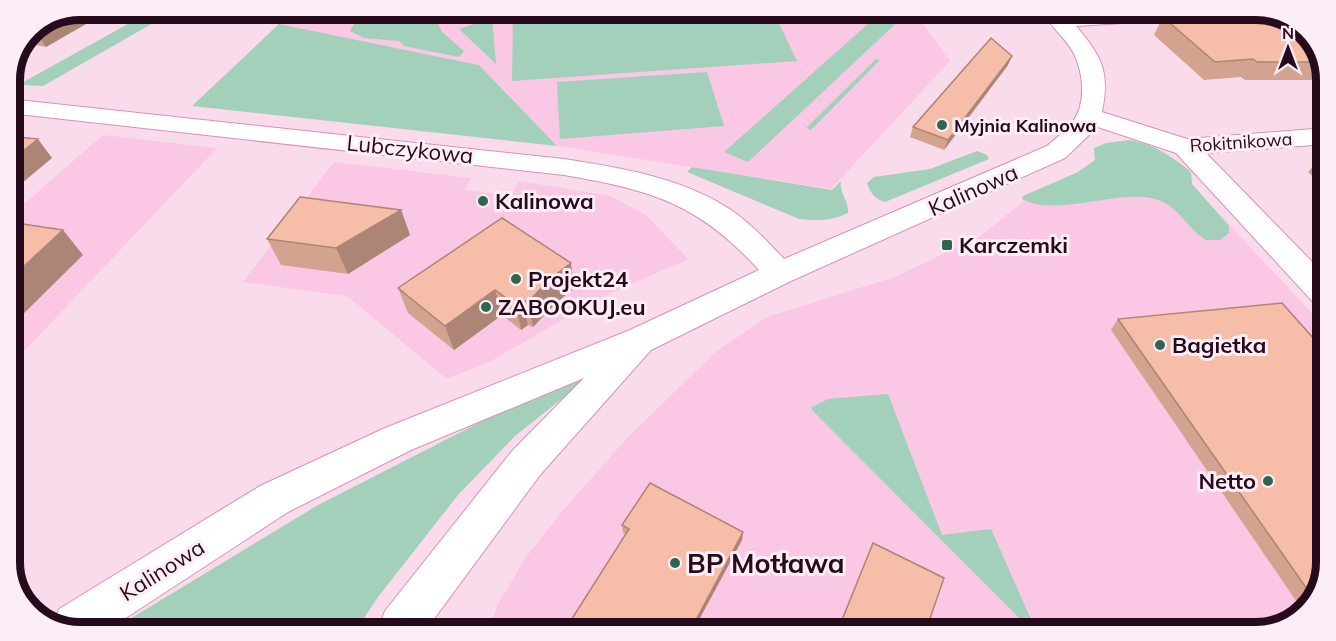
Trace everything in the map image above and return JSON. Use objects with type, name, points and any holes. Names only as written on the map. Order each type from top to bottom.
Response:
[{"type":"street","name":"Kalinowa","points":[[80,622],[274,499],[398,439],[642,339],[780,273],[1056,152],[1080,130],[1089,116],[1095,88],[1090,64],[1083,49],[1060,20]]},
{"type":"street","name":"Lubczykowa","points":[[20,107],[541,164],[612,175],[647,183],[684,197],[716,215],[740,233],[780,273]]},
{"type":"street","name":"Rokitnikowa","points":[[1089,116],[1185,147],[1316,137]]},
{"type":"street","points":[[1185,147],[1316,286]]},
{"type":"street","name":"Kalinowa","points":[[405,622],[526,463],[642,339]]},
{"type":"shaded area","points":[[261,20],[920,20],[950,61],[831,189],[557,146],[479,65]]},
{"type":"shaded area","points":[[103,135],[217,148],[20,355],[20,207]]},
{"type":"shaded area","points":[[334,162],[471,178],[465,190],[511,196],[519,181],[610,196],[646,215],[688,259],[598,299],[493,360],[447,379],[347,296],[243,282]]},
{"type":"shaded area","points":[[1194,187],[1316,318],[1316,569],[1310,588],[1296,607],[1283,615],[1256,622],[492,622],[497,606],[526,557],[565,508],[629,436],[717,351],[767,317],[895,277],[981,236],[1026,199]]},
{"type":"green space","points":[[135,20],[158,20],[43,86],[20,84]]},
{"type":"green space","points":[[357,20],[422,20],[424,24],[438,24],[442,32],[464,51],[459,57],[404,46],[399,41],[364,38],[350,31]]},
{"type":"green space","points":[[492,20],[496,64],[459,29]]},
{"type":"green space","points":[[513,20],[777,20],[797,61],[512,81]]},
{"type":"green space","points":[[872,20],[900,20],[748,162],[724,152]]},
{"type":"green space","points":[[279,24],[479,65],[557,146],[192,106]]},
{"type":"green space","points":[[876,59],[880,60],[811,130],[806,128]]},
{"type":"green space","points":[[707,72],[724,126],[560,139],[557,82]]},
{"type":"green space","points":[[1130,140],[1163,152],[1191,172],[1192,184],[1229,226],[1229,233],[1220,240],[1206,240],[1175,210],[1151,198],[1120,198],[1068,205],[1036,204],[1022,199],[1023,196],[1078,172],[1095,160],[1094,148],[1106,143]]},
{"type":"green space","points":[[977,151],[987,155],[989,159],[885,202],[873,195],[867,183],[874,177],[930,169]]},
{"type":"green space","points":[[692,167],[832,190],[841,181],[848,213],[824,220],[799,219],[687,172]]},
{"type":"green space","points":[[604,354],[578,386],[515,436],[458,495],[378,597],[361,622],[125,622],[318,505],[571,376]]},
{"type":"green space","points":[[888,394],[942,535],[991,529],[1032,622],[1029,622],[1025,614],[1026,622],[1023,622],[812,410],[812,407],[828,399]]},
{"type":"building","points":[[1166,20],[1264,20],[1272,22],[1296,34],[1306,46],[1314,62],[1257,62],[1253,59],[1215,62]]},
{"type":"building","points":[[991,38],[1012,56],[948,140],[913,127]]},
{"type":"building","points":[[20,137],[38,139],[20,153]]},
{"type":"building","points":[[300,197],[401,210],[336,248],[267,239]]},
{"type":"building","points":[[502,218],[571,263],[551,278],[528,302],[522,300],[516,305],[495,290],[445,326],[398,288]]},
{"type":"building","points":[[20,224],[63,230],[20,270]]},
{"type":"building","name":"Netto","points":[[1282,303],[1316,341],[1316,569],[1308,591],[1118,319]]},
{"type":"building","name":"BP Motława","points":[[650,483],[743,532],[695,622],[570,622],[629,529],[622,525]]},
{"type":"building","points":[[873,543],[944,578],[929,622],[841,622]]},
{"type":"place","name":"Myjnia Kalinowa","points":[[942,125]]},
{"type":"place","name":"Kalinowa","points":[[483,201]]},
{"type":"place","name":"Karczemki","points":[[947,245]]},
{"type":"place","name":"Projekt24","points":[[516,279]]},
{"type":"place","name":"ZABOOKUJ.eu","points":[[486,307]]},
{"type":"place","name":"Bagietka","points":[[1160,345]]},
{"type":"place","name":"Netto","points":[[1268,481]]},
{"type":"place","name":"BP Motława","points":[[675,563]]}]
